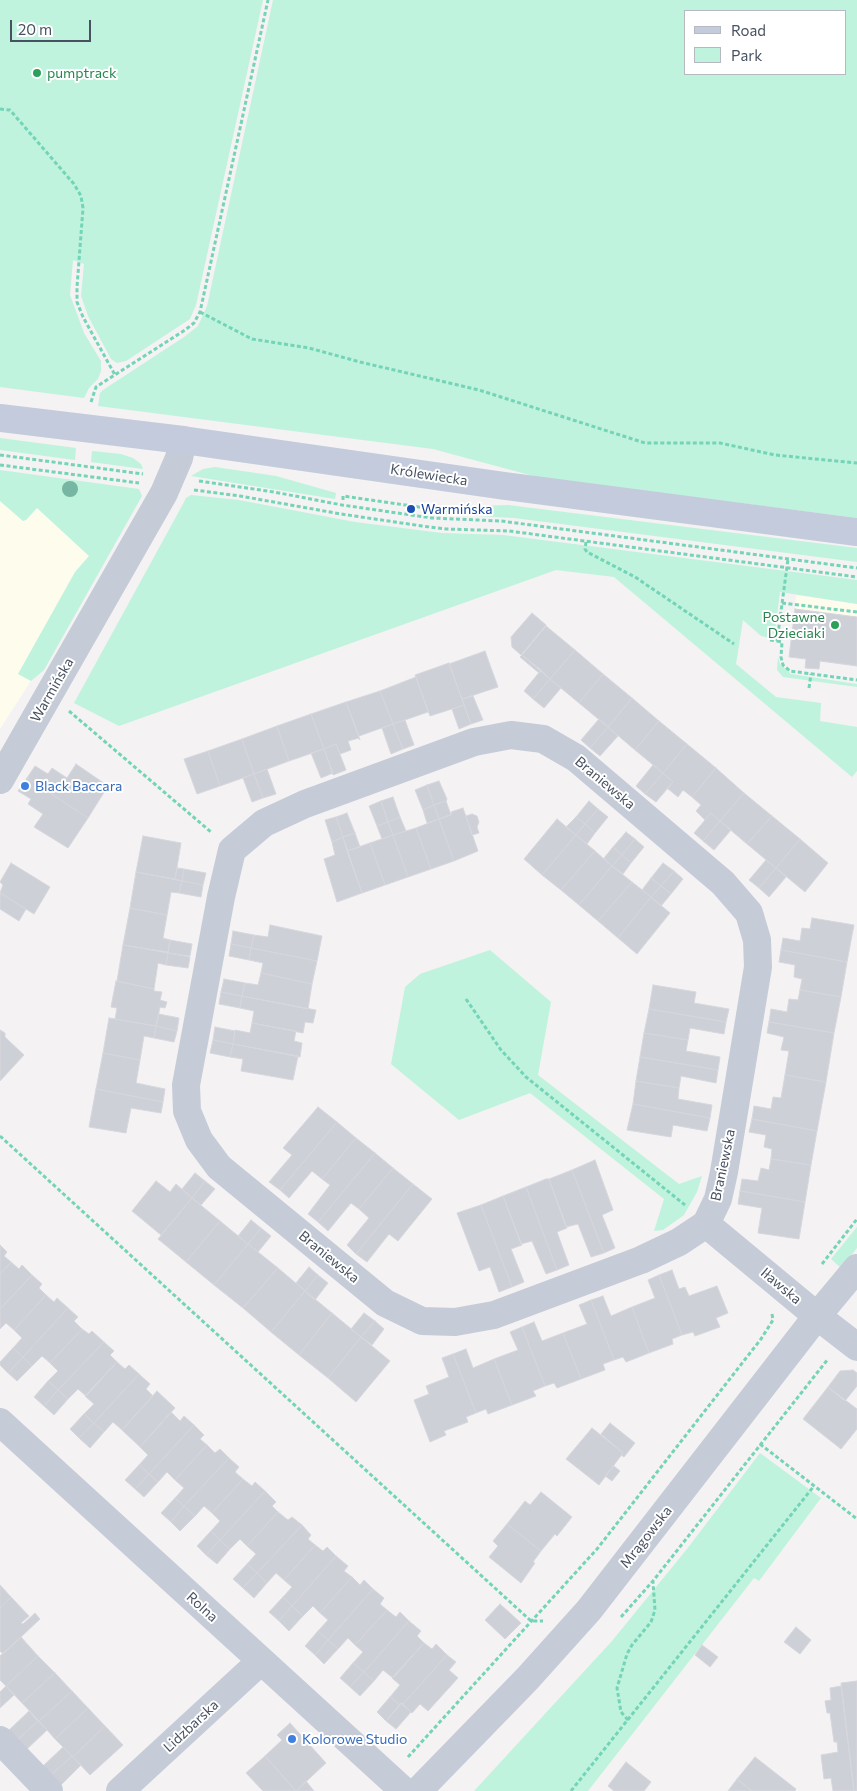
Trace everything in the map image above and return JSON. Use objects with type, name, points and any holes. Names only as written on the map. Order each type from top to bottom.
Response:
[{"type":"street","name":"Królewiecka","points":[[0,418],[183,440],[505,486],[857,532]]},
{"type":"street","name":"Warmińska","points":[[0,780],[180,484],[179,458],[183,440]]},
{"type":"street","name":"Braniewska","points":[[511,735],[543,739],[576,758],[723,882],[749,913],[757,940],[758,967],[724,1172],[718,1200],[706,1224],[679,1242],[641,1260],[494,1315],[455,1322],[422,1321],[385,1303],[219,1167],[200,1140],[187,1112],[186,1085],[221,897],[232,850],[264,823],[304,804],[474,742],[511,735]]},
{"type":"street","name":"Iławska","points":[[706,1224],[817,1316],[845,1353]]},
{"type":"street","name":"Mrągowska","points":[[418,1791],[526,1679],[589,1610],[817,1316],[857,1268]]},
{"type":"street","name":"Rolna","points":[[0,1422],[404,1791]]},
{"type":"street","name":"Lidzbarska","points":[[120,1791],[261,1661]]},
{"type":"street","points":[[0,1740],[49,1791]]},
{"type":"path","points":[[91,403],[96,387],[185,330],[194,323],[200,312],[268,0]]},
{"type":"path","points":[[0,109],[10,110],[74,184],[81,196],[83,208],[77,302],[83,317],[115,375]]},
{"type":"path","points":[[200,312],[252,339],[309,348],[479,390],[645,443],[720,443],[775,454],[857,463]]},
{"type":"path","points":[[0,455],[446,529],[509,531],[857,577]]},
{"type":"path","points":[[0,464],[81,473],[142,483]]},
{"type":"path","points":[[180,484],[235,486],[342,505],[432,518],[500,521],[857,568]]},
{"type":"path","points":[[343,500],[343,496],[426,508],[424,512]]},
{"type":"path","points":[[586,542],[585,549],[587,552],[635,577],[734,644]]},
{"type":"path","points":[[777,641],[788,559]]},
{"type":"path","points":[[782,603],[857,612]]},
{"type":"path","points":[[770,640],[782,642],[781,657],[783,665],[790,671],[857,680]]},
{"type":"path","points":[[809,688],[811,674]]},
{"type":"path","points":[[50,695],[232,850]]},
{"type":"path","points":[[466,999],[500,1050],[526,1077],[706,1224]]},
{"type":"path","points":[[0,1136],[531,1620],[544,1622],[563,1637]]},
{"type":"path","points":[[404,1761],[597,1549],[761,1338],[773,1320],[772,1312]]},
{"type":"path","points":[[845,1353],[828,1358],[760,1444],[857,1519]]},
{"type":"path","points":[[571,1791],[814,1486]]},
{"type":"path","points":[[628,1720],[621,1712],[617,1688],[627,1654],[651,1622],[655,1610],[653,1581]]},
{"type":"shaded area","points":[[0,481],[134,499],[38,670],[0,729]]},
{"type":"shaded area","points":[[796,595],[857,604],[857,617],[795,609]]},
{"type":"green space","points":[[0,0],[263,0],[196,305],[190,319],[126,361],[117,363],[111,359],[88,316],[81,296],[84,264],[73,260],[70,295],[84,333],[101,361],[101,371],[98,379],[89,388],[84,398],[0,387]]},
{"type":"green space","points":[[273,0],[857,0],[857,518],[537,477],[433,449],[98,406],[100,393],[103,390],[198,326],[207,306]]},
{"type":"green space","points":[[0,438],[76,448],[75,460],[0,450]]},
{"type":"green space","points":[[92,451],[121,454],[133,458],[141,464],[143,469],[91,462]]},
{"type":"green space","points":[[215,467],[276,476],[336,493],[335,499],[191,476],[203,469]]},
{"type":"green space","points":[[0,470],[139,489],[142,496],[44,670],[31,681],[18,674],[75,572],[89,556],[37,508],[23,521],[0,501]]},
{"type":"green space","points":[[191,495],[239,500],[355,522],[442,533],[503,535],[857,580],[857,604],[780,592],[775,631],[769,638],[761,636],[743,620],[736,664],[776,697],[821,703],[820,721],[857,727],[857,771],[852,777],[614,577],[556,570],[119,726],[74,703],[186,498]]},
{"type":"green space","points":[[508,505],[857,548],[857,562],[514,518],[440,514],[440,510],[446,507]]},
{"type":"green space","points":[[778,657],[780,664],[791,674],[857,684],[857,687],[783,677],[777,670]]},
{"type":"green space","points":[[490,950],[551,1002],[538,1075],[679,1184],[702,1176],[697,1192],[684,1215],[663,1230],[654,1231],[664,1199],[530,1093],[459,1120],[391,1064],[405,987],[420,974]]},
{"type":"green space","points":[[857,1227],[857,1248],[841,1268],[831,1259]]},
{"type":"green space","points":[[760,1453],[821,1498],[759,1581],[754,1578],[588,1791],[474,1791],[612,1641],[687,1549]]},
{"type":"building","points":[[795,609],[857,617],[857,666],[820,661],[819,669],[805,668],[806,659],[789,657]]},
{"type":"building","points":[[532,613],[546,625],[521,655],[512,647],[511,637]]},
{"type":"building","points":[[546,626],[575,650],[550,679],[522,655]]},
{"type":"building","points":[[575,650],[603,674],[579,703],[550,679]]},
{"type":"building","points":[[485,651],[498,687],[462,699],[449,664]]},
{"type":"building","points":[[522,655],[541,670],[539,673],[520,657]]},
{"type":"building","points":[[449,663],[464,705],[430,716],[415,675]]},
{"type":"building","points":[[541,670],[550,679],[533,699],[524,691]]},
{"type":"building","points":[[603,674],[632,698],[608,727],[579,703]]},
{"type":"building","points":[[416,677],[428,712],[393,724],[380,691]]},
{"type":"building","points":[[550,679],[561,688],[544,708],[533,699]]},
{"type":"building","points":[[380,691],[393,724],[359,736],[346,702]]},
{"type":"building","points":[[473,696],[483,720],[471,724],[462,699]]},
{"type":"building","points":[[632,698],[659,721],[635,750],[608,727]]},
{"type":"building","points":[[346,702],[360,740],[359,738],[348,741],[351,750],[340,754],[336,744],[324,749],[311,714]]},
{"type":"building","points":[[464,705],[471,724],[459,729],[452,709]]},
{"type":"building","points":[[311,714],[324,749],[289,761],[277,726]]},
{"type":"building","points":[[599,719],[608,727],[590,748],[581,740]]},
{"type":"building","points":[[405,720],[414,745],[403,749],[393,724]]},
{"type":"building","points":[[659,721],[687,744],[663,773],[635,750]]},
{"type":"building","points":[[393,724],[403,749],[391,754],[382,728]]},
{"type":"building","points":[[277,726],[289,761],[254,774],[242,739]]},
{"type":"building","points":[[608,727],[618,736],[600,756],[590,748]]},
{"type":"building","points":[[242,739],[254,774],[220,786],[208,751]]},
{"type":"building","points":[[336,744],[346,770],[333,775],[324,749]]},
{"type":"building","points":[[687,744],[716,768],[692,797],[683,790],[678,797],[667,788],[673,782],[663,773]]},
{"type":"building","points":[[324,749],[333,773],[321,778],[311,753]]},
{"type":"building","points":[[208,751],[220,786],[197,794],[184,759]]},
{"type":"building","points":[[76,764],[108,786],[88,818],[27,778],[35,766],[48,774],[52,768],[67,778]]},
{"type":"building","points":[[653,765],[663,773],[645,794],[636,786]]},
{"type":"building","points":[[716,768],[744,793],[720,821],[711,813],[705,820],[696,811],[701,805],[692,797]]},
{"type":"building","points":[[267,769],[276,794],[263,798],[254,774]]},
{"type":"building","points":[[663,773],[673,782],[656,802],[645,794]]},
{"type":"building","points":[[254,774],[263,798],[252,802],[243,778]]},
{"type":"building","points":[[27,778],[88,818],[68,848],[34,827],[43,814],[28,804],[31,799],[18,791]]},
{"type":"building","points":[[439,781],[447,799],[434,805],[427,785]]},
{"type":"building","points":[[427,785],[434,805],[423,810],[415,790]]},
{"type":"building","points":[[744,793],[772,816],[747,844],[720,821]]},
{"type":"building","points":[[393,797],[400,817],[388,822],[381,801]]},
{"type":"building","points":[[381,801],[388,822],[377,826],[369,806]]},
{"type":"building","points":[[446,801],[451,815],[439,819],[434,805]]},
{"type":"building","points":[[589,801],[598,809],[585,824],[576,817]]},
{"type":"building","points":[[434,805],[439,819],[427,823],[423,810]]},
{"type":"building","points":[[463,808],[478,851],[454,861],[439,819]]},
{"type":"building","points":[[598,809],[608,817],[595,833],[585,824]]},
{"type":"building","points":[[347,813],[355,833],[343,837],[336,817]]},
{"type":"building","points":[[711,813],[720,821],[703,841],[694,833]]},
{"type":"building","points":[[472,814],[477,816],[479,833],[472,835],[466,816]]},
{"type":"building","points":[[772,816],[800,839],[776,868],[747,844]]},
{"type":"building","points":[[336,817],[343,837],[332,842],[325,820]]},
{"type":"building","points":[[400,817],[406,831],[393,835],[388,822]]},
{"type":"building","points":[[576,817],[585,824],[576,835],[566,827]]},
{"type":"building","points":[[439,819],[454,861],[431,869],[416,828]]},
{"type":"building","points":[[557,819],[576,835],[542,875],[524,859]]},
{"type":"building","points":[[720,821],[731,830],[714,850],[703,841]]},
{"type":"building","points":[[388,822],[393,835],[382,839],[377,826]]},
{"type":"building","points":[[585,824],[595,833],[587,844],[576,835]]},
{"type":"building","points":[[416,828],[431,869],[408,877],[393,835]]},
{"type":"building","points":[[626,832],[635,839],[622,855],[613,847]]},
{"type":"building","points":[[355,833],[360,847],[347,851],[343,837]]},
{"type":"building","points":[[393,835],[408,877],[385,885],[370,843]]},
{"type":"building","points":[[576,835],[595,851],[561,890],[542,875]]},
{"type":"building","points":[[143,836],[181,843],[175,879],[136,872]]},
{"type":"building","points":[[343,837],[362,893],[337,902],[324,859],[335,855],[332,842]]},
{"type":"building","points":[[635,839],[644,847],[631,863],[622,855]]},
{"type":"building","points":[[800,839],[828,863],[805,892],[776,868]]},
{"type":"building","points":[[370,843],[385,885],[362,893],[347,851]]},
{"type":"building","points":[[613,847],[622,855],[612,866],[604,858]]},
{"type":"building","points":[[595,851],[612,866],[579,905],[561,890]]},
{"type":"building","points":[[622,855],[631,863],[623,874],[612,866]]},
{"type":"building","points":[[766,860],[776,868],[759,888],[749,880]]},
{"type":"building","points":[[11,863],[50,887],[34,914],[0,893],[3,885],[0,882]]},
{"type":"building","points":[[663,863],[674,871],[661,886],[651,878]]},
{"type":"building","points":[[612,866],[632,882],[598,921],[579,905]]},
{"type":"building","points":[[177,868],[184,869],[182,881],[175,879]]},
{"type":"building","points":[[776,868],[786,877],[769,897],[759,888]]},
{"type":"building","points":[[184,869],[206,873],[203,885],[182,881]]},
{"type":"building","points":[[674,871],[683,879],[671,894],[661,886]]},
{"type":"building","points":[[136,872],[182,881],[179,893],[171,892],[167,915],[130,908]]},
{"type":"building","points":[[651,878],[661,886],[651,897],[642,890]]},
{"type":"building","points":[[182,881],[203,885],[201,897],[179,893]]},
{"type":"building","points":[[632,882],[651,897],[618,938],[598,921]]},
{"type":"building","points":[[661,886],[671,894],[661,906],[651,897]]},
{"type":"building","points":[[0,893],[26,909],[19,921],[0,909]]},
{"type":"building","points":[[651,897],[670,913],[637,954],[618,938]]},
{"type":"building","points":[[130,908],[167,915],[163,938],[170,940],[168,952],[123,945]]},
{"type":"building","points":[[812,918],[854,925],[847,962],[781,950],[783,938],[800,941],[802,928],[810,929]]},
{"type":"building","points":[[270,925],[322,936],[317,961],[251,948],[254,935],[268,937]]},
{"type":"building","points":[[233,931],[254,935],[251,948],[231,944]]},
{"type":"building","points":[[170,940],[192,944],[190,956],[168,953]]},
{"type":"building","points":[[231,944],[251,948],[249,960],[229,956]]},
{"type":"building","points":[[123,945],[168,953],[166,965],[158,963],[154,989],[117,981]]},
{"type":"building","points":[[251,948],[317,961],[312,984],[261,973],[263,963],[249,960]]},
{"type":"building","points":[[781,950],[847,962],[841,997],[800,990],[802,979],[794,977],[795,965],[779,962]]},
{"type":"building","points":[[168,953],[190,957],[188,968],[166,965]]},
{"type":"building","points":[[261,973],[312,984],[308,1009],[242,996],[245,983],[258,985]]},
{"type":"building","points":[[224,979],[245,983],[242,996],[221,992]]},
{"type":"building","points":[[116,981],[162,992],[160,1000],[167,1002],[165,1008],[160,1007],[156,1026],[115,1019],[117,1008],[111,1007]]},
{"type":"building","points":[[653,985],[696,992],[694,1003],[729,1009],[726,1022],[649,1009]]},
{"type":"building","points":[[800,990],[841,997],[834,1033],[769,1022],[771,1009],[787,1012],[789,999],[798,1000]]},
{"type":"building","points":[[221,992],[242,996],[240,1008],[219,1004]]},
{"type":"building","points":[[242,996],[316,1010],[313,1023],[305,1022],[303,1033],[252,1023],[254,1011],[240,1008]]},
{"type":"building","points":[[649,1009],[726,1022],[724,1034],[690,1028],[688,1040],[644,1033]]},
{"type":"building","points":[[159,1014],[179,1018],[177,1031],[156,1026]]},
{"type":"building","points":[[109,1018],[156,1026],[154,1038],[144,1036],[140,1060],[103,1053]]},
{"type":"building","points":[[769,1022],[834,1033],[826,1082],[785,1075],[789,1051],[781,1050],[784,1037],[767,1033]]},
{"type":"building","points":[[252,1023],[296,1031],[294,1041],[302,1043],[300,1057],[233,1044],[235,1030],[250,1033]]},
{"type":"building","points":[[156,1026],[177,1031],[174,1042],[154,1038]]},
{"type":"building","points":[[215,1027],[235,1031],[233,1044],[213,1040]]},
{"type":"building","points":[[0,1030],[5,1033],[5,1037],[24,1055],[0,1081]]},
{"type":"building","points":[[644,1033],[688,1040],[686,1051],[720,1057],[718,1070],[640,1057]]},
{"type":"building","points":[[213,1040],[233,1044],[230,1057],[210,1053]]},
{"type":"building","points":[[233,1044],[298,1056],[293,1080],[241,1071],[243,1059],[230,1057]]},
{"type":"building","points":[[103,1053],[140,1060],[136,1083],[165,1089],[163,1102],[96,1089]]},
{"type":"building","points":[[640,1057],[718,1070],[716,1083],[681,1076],[679,1088],[636,1081]]},
{"type":"building","points":[[785,1075],[826,1082],[817,1131],[752,1119],[754,1106],[771,1109],[773,1097],[781,1098]]},
{"type":"building","points":[[636,1081],[679,1088],[678,1099],[712,1105],[710,1118],[633,1104]]},
{"type":"building","points":[[96,1089],[163,1102],[161,1113],[131,1108],[126,1133],[89,1127]]},
{"type":"building","points":[[633,1104],[710,1118],[707,1131],[673,1125],[671,1137],[627,1130]]},
{"type":"building","points":[[318,1107],[337,1122],[280,1190],[269,1182],[292,1155],[283,1148]]},
{"type":"building","points":[[752,1119],[817,1131],[811,1165],[771,1159],[772,1149],[764,1147],[766,1135],[749,1132]]},
{"type":"building","points":[[337,1122],[356,1138],[322,1179],[312,1171],[289,1198],[280,1190]]},
{"type":"building","points":[[356,1138],[375,1153],[318,1222],[308,1214],[330,1185],[322,1179]]},
{"type":"building","points":[[375,1153],[393,1168],[359,1209],[351,1203],[328,1231],[318,1222]]},
{"type":"building","points":[[771,1159],[811,1165],[805,1202],[740,1191],[742,1179],[758,1181],[761,1168],[769,1170]]},
{"type":"building","points":[[595,1160],[613,1210],[602,1215],[615,1248],[604,1253],[572,1170]]},
{"type":"building","points":[[393,1168],[413,1184],[356,1254],[347,1245],[369,1218],[359,1209]]},
{"type":"building","points":[[572,1170],[604,1253],[591,1257],[578,1224],[566,1227],[549,1179]]},
{"type":"building","points":[[195,1173],[205,1181],[192,1198],[182,1189]]},
{"type":"building","points":[[549,1179],[567,1228],[557,1232],[569,1265],[557,1270],[526,1187]]},
{"type":"building","points":[[156,1181],[170,1192],[176,1184],[192,1198],[161,1235],[132,1211]]},
{"type":"building","points":[[205,1181],[215,1189],[201,1205],[192,1198]]},
{"type":"building","points":[[413,1184],[432,1199],[398,1241],[389,1234],[367,1262],[356,1254]]},
{"type":"building","points":[[526,1187],[557,1270],[546,1274],[532,1241],[521,1244],[503,1196]]},
{"type":"building","points":[[740,1191],[805,1202],[799,1239],[758,1233],[762,1208],[738,1204]]},
{"type":"building","points":[[503,1196],[522,1245],[511,1249],[524,1282],[512,1287],[481,1205]]},
{"type":"building","points":[[192,1198],[220,1221],[186,1262],[158,1239]]},
{"type":"building","points":[[481,1205],[512,1287],[499,1292],[490,1267],[479,1271],[457,1213]]},
{"type":"building","points":[[251,1220],[261,1228],[248,1244],[238,1236]]},
{"type":"building","points":[[220,1221],[248,1244],[214,1285],[186,1262]]},
{"type":"building","points":[[261,1228],[271,1236],[258,1252],[248,1244]]},
{"type":"building","points":[[248,1244],[278,1268],[243,1308],[214,1285]]},
{"type":"building","points":[[0,1245],[7,1252],[4,1256],[11,1262],[0,1274]]},
{"type":"building","points":[[11,1262],[19,1269],[22,1265],[32,1275],[0,1309],[0,1274]]},
{"type":"building","points":[[309,1267],[318,1275],[305,1291],[296,1283]]},
{"type":"building","points":[[278,1268],[305,1291],[271,1332],[243,1308]]},
{"type":"building","points":[[672,1270],[679,1289],[685,1287],[689,1296],[717,1286],[728,1313],[716,1318],[720,1327],[695,1336],[693,1332],[682,1335],[659,1275]]},
{"type":"building","points":[[32,1275],[42,1284],[39,1288],[46,1295],[14,1330],[6,1323],[0,1329],[0,1309]]},
{"type":"building","points":[[318,1275],[328,1283],[315,1300],[305,1291]]},
{"type":"building","points":[[659,1275],[682,1335],[672,1339],[673,1344],[649,1353],[632,1307],[655,1298],[648,1280]]},
{"type":"building","points":[[305,1291],[332,1313],[299,1355],[271,1332]]},
{"type":"building","points":[[46,1295],[54,1302],[57,1298],[68,1308],[23,1357],[13,1348],[22,1338],[14,1330]]},
{"type":"building","points":[[603,1296],[611,1316],[632,1307],[649,1353],[626,1362],[623,1357],[614,1360],[591,1300]]},
{"type":"building","points":[[591,1300],[614,1360],[603,1364],[605,1370],[581,1379],[563,1333],[587,1324],[579,1305]]},
{"type":"building","points":[[68,1308],[78,1317],[74,1321],[82,1329],[50,1363],[42,1356],[32,1366],[23,1357]]},
{"type":"building","points":[[332,1313],[361,1337],[328,1378],[299,1355]]},
{"type":"building","points":[[364,1313],[375,1321],[361,1337],[351,1329]]},
{"type":"building","points":[[375,1321],[384,1329],[372,1345],[361,1337]]},
{"type":"building","points":[[534,1322],[542,1341],[563,1333],[581,1379],[557,1388],[554,1383],[545,1386],[522,1327]]},
{"type":"building","points":[[522,1327],[545,1386],[533,1391],[536,1396],[512,1405],[494,1359],[518,1350],[510,1332]]},
{"type":"building","points":[[82,1329],[89,1334],[92,1331],[104,1342],[58,1390],[48,1381],[58,1371],[50,1363]]},
{"type":"building","points":[[361,1337],[390,1361],[356,1402],[328,1378]]},
{"type":"building","points":[[104,1342],[114,1351],[110,1355],[117,1362],[86,1396],[78,1389],[68,1399],[58,1390]]},
{"type":"building","points":[[13,1348],[23,1357],[8,1373],[0,1365],[0,1362]]},
{"type":"building","points":[[466,1349],[473,1368],[494,1359],[512,1405],[488,1414],[486,1409],[476,1413],[453,1354]]},
{"type":"building","points":[[453,1354],[476,1413],[466,1417],[468,1422],[444,1431],[446,1435],[430,1442],[414,1400],[429,1394],[426,1386],[449,1377],[442,1358]]},
{"type":"building","points":[[23,1357],[32,1366],[17,1381],[8,1373]]},
{"type":"building","points":[[117,1362],[125,1369],[129,1365],[139,1374],[94,1423],[84,1414],[94,1404],[85,1396]]},
{"type":"building","points":[[853,1370],[857,1373],[857,1386],[845,1401],[828,1387],[840,1371]]},
{"type":"building","points":[[139,1374],[150,1384],[146,1389],[153,1396],[122,1430],[113,1422],[104,1432],[94,1423]]},
{"type":"building","points":[[48,1381],[58,1390],[44,1406],[34,1397]]},
{"type":"building","points":[[828,1387],[857,1409],[857,1429],[841,1449],[803,1419]]},
{"type":"building","points":[[58,1390],[68,1399],[54,1415],[44,1406]]},
{"type":"building","points":[[157,1391],[175,1408],[140,1447],[122,1430]]},
{"type":"building","points":[[171,1412],[180,1421],[184,1416],[194,1425],[149,1474],[139,1465],[148,1455],[140,1447]]},
{"type":"building","points":[[84,1414],[94,1423],[79,1438],[70,1429]]},
{"type":"building","points":[[94,1423],[104,1432],[90,1448],[79,1438]]},
{"type":"building","points":[[610,1423],[635,1443],[624,1457],[621,1455],[623,1453],[601,1434]]},
{"type":"building","points":[[194,1425],[204,1435],[200,1439],[207,1445],[175,1480],[167,1472],[158,1482],[149,1474]]},
{"type":"building","points":[[592,1428],[623,1453],[599,1485],[566,1459]]},
{"type":"building","points":[[207,1445],[215,1453],[220,1449],[229,1458],[184,1506],[175,1498],[184,1488],[175,1480]]},
{"type":"building","points":[[229,1458],[239,1467],[235,1472],[243,1479],[212,1513],[204,1506],[195,1516],[184,1506]]},
{"type":"building","points":[[139,1465],[149,1474],[135,1489],[125,1480]]},
{"type":"building","points":[[614,1466],[620,1471],[612,1481],[605,1476]]},
{"type":"building","points":[[149,1474],[158,1482],[144,1497],[135,1489]]},
{"type":"building","points":[[243,1479],[252,1486],[255,1482],[265,1491],[220,1540],[211,1531],[220,1521],[212,1513]]},
{"type":"building","points":[[265,1491],[276,1502],[272,1506],[278,1512],[247,1546],[240,1539],[230,1549],[220,1540]]},
{"type":"building","points":[[541,1492],[572,1517],[557,1536],[555,1534],[541,1551],[507,1524],[525,1501],[530,1505]]},
{"type":"building","points":[[175,1498],[184,1506],[171,1522],[161,1513]]},
{"type":"building","points":[[184,1506],[195,1516],[180,1531],[171,1522]]},
{"type":"building","points":[[278,1512],[288,1520],[292,1517],[302,1525],[257,1573],[247,1564],[256,1554],[247,1546]]},
{"type":"building","points":[[507,1524],[541,1551],[521,1583],[489,1557],[498,1546],[493,1541]]},
{"type":"building","points":[[302,1525],[311,1535],[308,1539],[315,1545],[284,1580],[276,1573],[267,1583],[257,1573]]},
{"type":"building","points":[[211,1531],[220,1540],[206,1555],[197,1546]]},
{"type":"building","points":[[220,1540],[230,1549],[217,1564],[206,1555]]},
{"type":"building","points":[[315,1545],[323,1551],[327,1547],[336,1556],[292,1606],[283,1597],[292,1587],[284,1580]]},
{"type":"building","points":[[336,1556],[348,1566],[344,1571],[352,1577],[320,1613],[313,1606],[303,1616],[292,1606]]},
{"type":"building","points":[[247,1564],[257,1573],[243,1588],[233,1579]]},
{"type":"building","points":[[257,1573],[267,1583],[254,1598],[243,1588]]},
{"type":"building","points":[[352,1577],[360,1585],[364,1580],[373,1589],[328,1640],[318,1631],[328,1620],[320,1613]]},
{"type":"building","points":[[0,1585],[11,1597],[0,1608]]},
{"type":"building","points":[[373,1589],[384,1598],[380,1604],[387,1610],[355,1645],[348,1638],[338,1649],[328,1640]]},
{"type":"building","points":[[11,1597],[29,1616],[21,1623],[23,1624],[35,1613],[40,1619],[3,1654],[0,1651],[0,1608]]},
{"type":"building","points":[[283,1597],[292,1606],[279,1621],[269,1612]]},
{"type":"building","points":[[500,1604],[521,1623],[505,1639],[485,1620]]},
{"type":"building","points":[[292,1606],[303,1616],[289,1631],[279,1621]]},
{"type":"building","points":[[387,1610],[396,1617],[400,1612],[409,1621],[364,1672],[353,1663],[363,1652],[355,1645]]},
{"type":"building","points":[[409,1621],[421,1631],[417,1636],[424,1643],[393,1678],[383,1670],[374,1681],[364,1672]]},
{"type":"building","points":[[796,1627],[811,1640],[800,1654],[784,1642]]},
{"type":"building","points":[[318,1631],[328,1640],[315,1655],[305,1646]]},
{"type":"building","points":[[21,1637],[38,1656],[6,1686],[0,1680],[0,1656]]},
{"type":"building","points":[[328,1640],[338,1649],[324,1664],[315,1655]]},
{"type":"building","points":[[424,1643],[432,1649],[436,1644],[447,1655],[403,1704],[401,1703],[400,1705],[390,1697],[400,1685],[392,1678]]},
{"type":"building","points":[[702,1645],[718,1657],[710,1667],[695,1655]]},
{"type":"building","points":[[447,1655],[456,1662],[449,1670],[458,1678],[428,1711],[420,1704],[412,1713],[403,1704]]},
{"type":"building","points":[[38,1656],[55,1673],[22,1703],[6,1686]]},
{"type":"building","points":[[353,1663],[364,1672],[350,1687],[340,1678]]},
{"type":"building","points":[[364,1672],[374,1681],[360,1696],[350,1687]]},
{"type":"building","points":[[55,1673],[72,1691],[39,1721],[22,1703]]},
{"type":"building","points":[[857,1681],[857,1791],[854,1791],[841,1683]]},
{"type":"building","points":[[6,1686],[14,1695],[0,1708],[0,1692]]},
{"type":"building","points":[[841,1686],[854,1791],[833,1791],[831,1778],[824,1779],[821,1755],[838,1752],[837,1742],[834,1742],[830,1713],[827,1713],[825,1701],[831,1700],[830,1688]]},
{"type":"building","points":[[72,1691],[88,1708],[55,1739],[39,1721]]},
{"type":"building","points":[[390,1697],[400,1705],[386,1721],[377,1712]]},
{"type":"building","points":[[401,1703],[411,1712],[396,1729],[386,1721]]},
{"type":"building","points":[[88,1708],[105,1726],[73,1757],[55,1739]]},
{"type":"building","points":[[29,1711],[38,1721],[16,1741],[7,1732]]},
{"type":"building","points":[[38,1721],[47,1730],[25,1751],[16,1741]]},
{"type":"building","points":[[290,1723],[326,1763],[296,1791],[265,1756],[282,1740],[277,1735]]},
{"type":"building","points":[[105,1726],[123,1745],[90,1775],[73,1757]]},
{"type":"building","points":[[63,1747],[72,1756],[50,1776],[41,1768]]},
{"type":"building","points":[[72,1756],[81,1765],[59,1787],[50,1776]]},
{"type":"building","points":[[265,1756],[296,1791],[263,1791],[246,1773]]},
{"type":"building","points":[[755,1757],[796,1789],[795,1791],[752,1791],[737,1779]]},
{"type":"building","points":[[626,1762],[651,1782],[644,1791],[614,1791],[608,1786]]},
{"type":"building","points":[[737,1779],[752,1791],[728,1791]]},
{"type":"building","points":[[306,1781],[314,1791],[296,1791]]},
{"type":"place","name":"pumptrack","points":[[37,73]]},
{"type":"place","name":"Warmińska","points":[[411,509]]},
{"type":"place","name":"Postawne Dzieciaki","points":[[835,625]]},
{"type":"place","name":"Black Baccara","points":[[25,786]]},
{"type":"place","name":"Kolorowe Studio","points":[[292,1739]]}]
